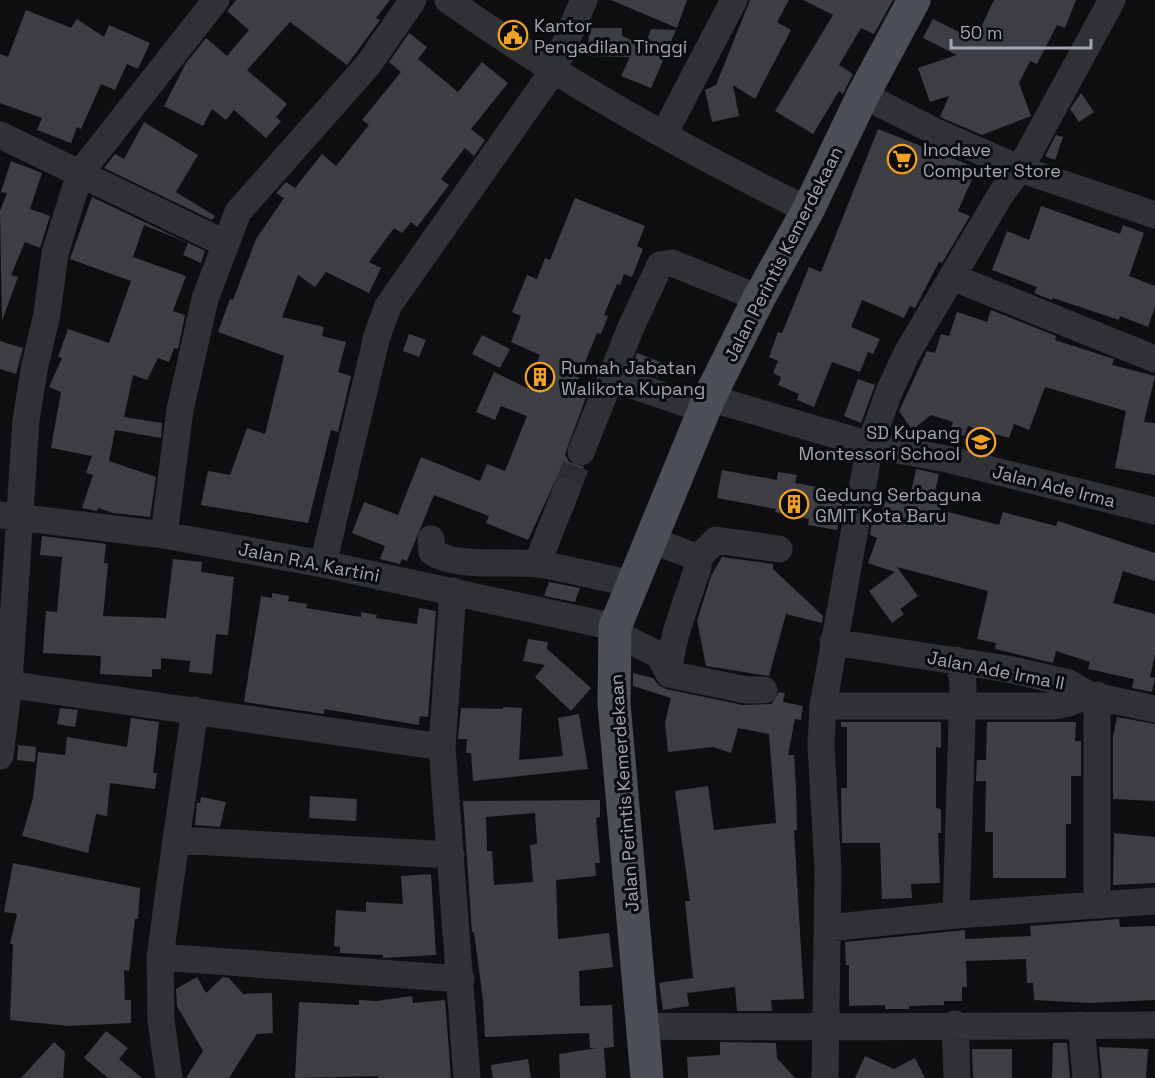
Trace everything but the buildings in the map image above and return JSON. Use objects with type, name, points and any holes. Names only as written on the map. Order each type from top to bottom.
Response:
[{"type":"main road","name":"Jalan Perintis Kemerdekaan","points":[[647,1078],[614,704],[615,630],[707,404],[759,298],[808,210],[863,94],[914,0]]},
{"type":"street","points":[[0,756],[10,516],[35,365],[47,314],[55,253],[80,173],[216,0]]},
{"type":"street","points":[[164,535],[180,410],[205,299],[238,212],[368,65],[412,0]]},
{"type":"street","points":[[448,0],[553,71],[705,160],[808,210]]},
{"type":"street","points":[[323,564],[377,336],[388,306],[553,71],[584,0]]},
{"type":"street","points":[[664,134],[734,0]]},
{"type":"street","points":[[825,1078],[828,870],[821,745],[823,706],[870,445],[889,392],[908,353],[1001,194],[1020,169],[1112,0]]},
{"type":"street","points":[[863,94],[934,131],[1020,169],[1155,214]]},
{"type":"street","points":[[0,135],[226,244]]},
{"type":"street","points":[[582,452],[660,265],[672,263],[759,298]]},
{"type":"street","points":[[952,277],[1155,359]]},
{"type":"street","name":"Jalan Ade Irma","points":[[611,378],[870,445],[947,459],[1155,511]]},
{"type":"street","points":[[537,564],[566,491]]},
{"type":"street","name":"Jalan R.A. Kartini","points":[[10,516],[164,535],[453,591],[615,630],[660,656],[669,674]]},
{"type":"street","points":[[430,540],[432,552],[438,556],[459,560],[537,564],[633,584]]},
{"type":"street","points":[[652,540],[693,556],[698,567],[679,630],[670,647],[669,674],[746,690],[764,690]]},
{"type":"street","points":[[696,560],[716,540],[779,549]]},
{"type":"street","points":[[453,591],[442,747],[467,1078]]},
{"type":"street","name":"Jalan Ade Irma II","points":[[833,642],[956,660],[1069,683],[1093,695],[1155,709]]},
{"type":"street","points":[[956,660],[962,675],[957,915]]},
{"type":"street","points":[[4,683],[442,747]]},
{"type":"street","points":[[823,706],[1053,706],[1069,704],[1093,695],[1097,905]]},
{"type":"street","points":[[169,1078],[161,1020],[160,957],[195,710]]},
{"type":"street","points":[[176,840],[451,855]]},
{"type":"street","points":[[827,928],[957,915],[1155,901]]},
{"type":"street","points":[[160,957],[461,979]]},
{"type":"street","points":[[642,1026],[824,1028],[955,1024],[1155,1025]]},
{"type":"street","points":[[955,1024],[957,1078]]},
{"type":"street","points":[[1082,1025],[1086,1078]]},
{"type":"tunnel","points":[[566,491],[581,452]]},
{"type":"place","name":"Kantor Pengadilan Tinggi","points":[[513,35]]},
{"type":"place","name":"Inodave Computer Store","points":[[902,159]]},
{"type":"place","name":"Rumah Jabatan Walikota Kupang","points":[[540,377]]},
{"type":"place","name":"SD Kupang Montessori School","points":[[981,442]]},
{"type":"place","name":"Gedung Serbaguna GMIT Kota Baru","points":[[794,504]]}]
